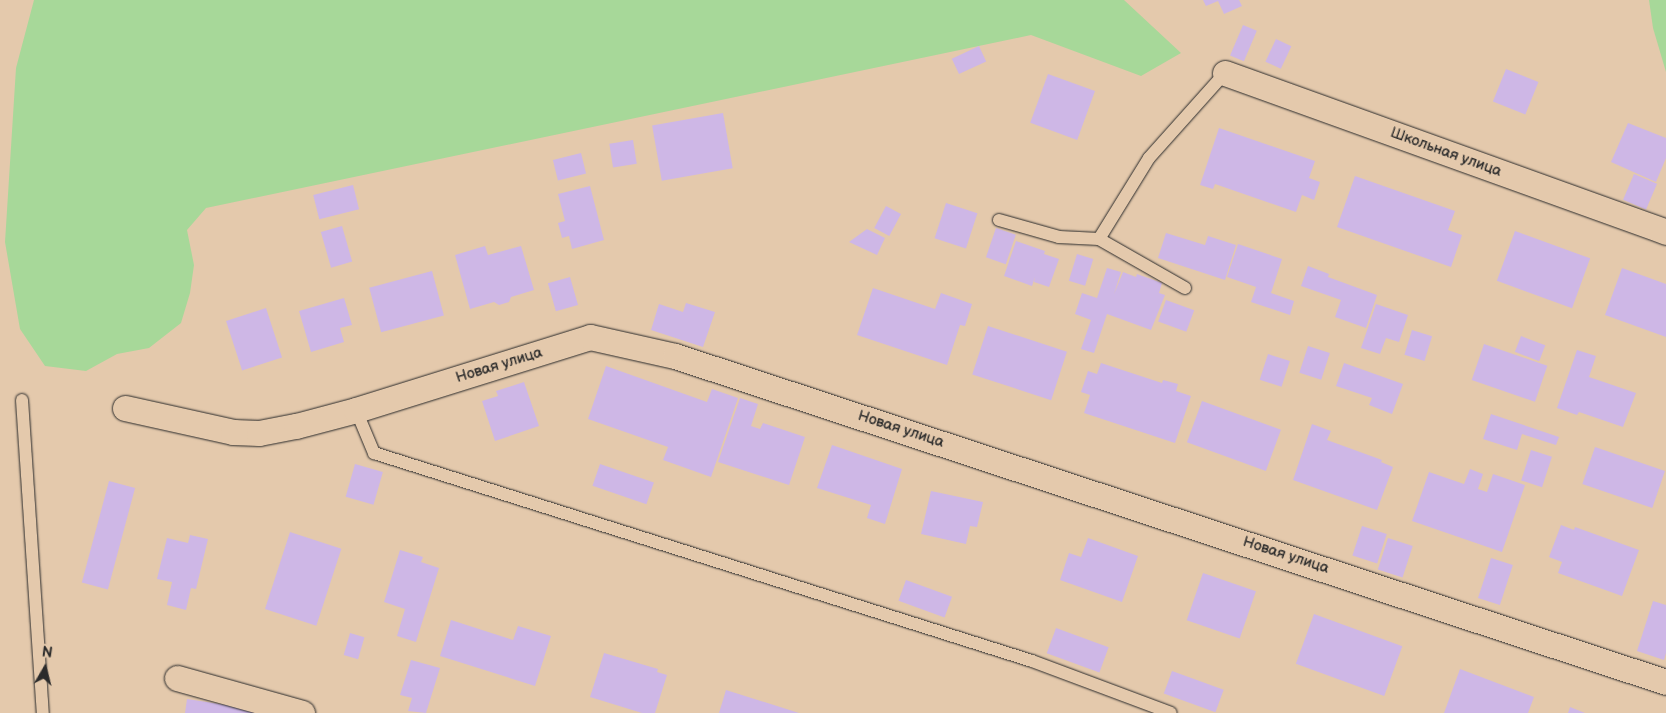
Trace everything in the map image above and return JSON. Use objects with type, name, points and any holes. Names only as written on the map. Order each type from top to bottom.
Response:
[{"type":"street","name":"Школьная улица","points":[[1225,73],[1666,232]]},
{"type":"street","name":"Новая улица","points":[[125,408],[233,432],[260,433],[296,426],[356,410],[590,337],[675,356],[1666,682]]},
{"type":"street","points":[[178,678],[302,713]]},
{"type":"lane","points":[[1099,239],[1149,158],[1225,73]]},
{"type":"lane","points":[[998,220],[1060,237],[1099,239],[1185,288]]},
{"type":"lane","points":[[22,400],[43,713]]},
{"type":"lane","points":[[356,410],[374,453],[1032,661],[1171,713]]},
{"type":"green space","points":[[34,0],[1124,0],[1181,53],[1141,76],[1031,35],[206,208],[187,230],[194,265],[190,293],[181,323],[149,348],[117,354],[86,371],[45,366],[20,329],[5,242],[16,68]]},
{"type":"green space","points":[[1649,0],[1666,0],[1666,72],[1653,28]]},
{"type":"building","points":[[1203,0],[1239,0],[1242,6],[1224,14],[1218,1],[1206,6]]},
{"type":"building","points":[[1243,25],[1257,31],[1244,61],[1230,55]]},
{"type":"building","points":[[1276,39],[1291,46],[1281,69],[1265,62]]},
{"type":"building","points":[[979,46],[986,61],[959,74],[952,59]]},
{"type":"building","points":[[1506,69],[1538,82],[1525,115],[1493,101]]},
{"type":"building","points":[[1048,74],[1095,91],[1077,140],[1030,123]]},
{"type":"building","points":[[723,113],[733,168],[662,181],[652,126]]},
{"type":"building","points":[[1628,123],[1666,138],[1666,158],[1656,182],[1611,162]]},
{"type":"building","points":[[1219,128],[1315,161],[1309,178],[1320,182],[1314,200],[1302,195],[1296,212],[1215,184],[1213,189],[1200,185]]},
{"type":"building","points":[[633,140],[637,164],[613,167],[609,144]]},
{"type":"building","points":[[581,153],[586,173],[558,180],[553,160]]},
{"type":"building","points":[[1634,174],[1657,184],[1646,210],[1623,200]]},
{"type":"building","points":[[1355,176],[1455,211],[1448,230],[1462,235],[1451,267],[1337,227]]},
{"type":"building","points":[[353,185],[359,209],[319,219],[313,195]]},
{"type":"building","points":[[590,186],[604,240],[572,249],[569,236],[562,238],[558,223],[565,221],[558,194]]},
{"type":"building","points":[[946,203],[977,213],[966,248],[935,238]]},
{"type":"building","points":[[886,206],[901,214],[889,236],[874,228]]},
{"type":"building","points":[[342,226],[352,262],[331,268],[321,232]]},
{"type":"building","points":[[996,228],[1016,235],[1006,264],[986,257]]},
{"type":"building","points":[[867,229],[885,238],[877,255],[849,242]]},
{"type":"building","points":[[1515,231],[1590,258],[1572,308],[1497,281]]},
{"type":"building","points":[[1166,233],[1205,245],[1208,236],[1236,245],[1225,280],[1158,258]]},
{"type":"building","points":[[1016,241],[1045,251],[1044,254],[1059,259],[1049,287],[1034,282],[1035,277],[1032,286],[1004,276]]},
{"type":"building","points":[[1238,244],[1282,259],[1271,293],[1294,301],[1290,315],[1251,302],[1256,287],[1227,277]]},
{"type":"building","points":[[485,246],[488,255],[521,246],[534,290],[511,297],[509,302],[499,305],[494,302],[470,309],[455,255]]},
{"type":"building","points":[[1077,254],[1093,259],[1085,286],[1069,281]]},
{"type":"building","points":[[1308,266],[1329,274],[1328,277],[1377,295],[1366,328],[1335,317],[1341,300],[1301,286]]},
{"type":"building","points":[[1107,268],[1121,272],[1114,294],[1123,272],[1136,277],[1137,274],[1162,283],[1159,293],[1165,295],[1151,330],[1107,314],[1094,353],[1081,349],[1091,320],[1075,314],[1082,293],[1097,298]]},
{"type":"building","points":[[1622,268],[1666,284],[1666,337],[1605,315]]},
{"type":"building","points":[[432,271],[444,315],[381,332],[369,288]]},
{"type":"building","points":[[570,277],[578,305],[556,311],[548,283]]},
{"type":"building","points":[[873,288],[935,309],[941,293],[972,304],[965,326],[960,325],[947,365],[857,335]]},
{"type":"building","points":[[344,298],[352,325],[340,328],[344,342],[311,352],[299,311]]},
{"type":"building","points":[[1166,300],[1194,310],[1186,332],[1158,322]]},
{"type":"building","points":[[686,303],[715,312],[703,347],[651,330],[659,304],[683,312]]},
{"type":"building","points":[[1376,304],[1408,315],[1399,342],[1386,338],[1380,354],[1361,348]]},
{"type":"building","points":[[266,308],[282,357],[242,370],[226,321]]},
{"type":"building","points":[[988,326],[1067,352],[1051,400],[972,375]]},
{"type":"building","points":[[1412,330],[1432,336],[1424,361],[1404,355]]},
{"type":"building","points":[[1521,336],[1545,345],[1539,361],[1515,352]]},
{"type":"building","points":[[1484,344],[1547,366],[1535,402],[1472,380]]},
{"type":"building","points":[[1308,346],[1330,353],[1321,380],[1299,373]]},
{"type":"building","points":[[1577,350],[1596,356],[1589,377],[1636,393],[1623,427],[1579,412],[1577,415],[1557,408]]},
{"type":"building","points":[[1268,354],[1290,361],[1282,387],[1260,380]]},
{"type":"building","points":[[1101,363],[1162,383],[1163,380],[1178,384],[1176,391],[1191,396],[1175,443],[1084,413],[1090,395],[1081,392],[1088,371],[1097,374]]},
{"type":"building","points":[[1344,363],[1403,384],[1392,414],[1369,405],[1372,398],[1336,386]]},
{"type":"building","points":[[606,366],[707,402],[712,389],[738,398],[711,477],[663,460],[668,447],[588,419]]},
{"type":"building","points":[[524,382],[539,426],[495,441],[482,401],[498,396],[496,391]]},
{"type":"building","points":[[740,398],[758,404],[751,426],[760,429],[763,423],[805,437],[789,485],[718,462]]},
{"type":"building","points":[[1202,401],[1281,430],[1266,471],[1187,442]]},
{"type":"building","points":[[1491,414],[1559,437],[1556,445],[1522,434],[1517,450],[1483,439]]},
{"type":"building","points":[[1312,424],[1331,431],[1327,440],[1382,460],[1381,462],[1393,467],[1377,510],[1293,480]]},
{"type":"building","points":[[832,445],[902,469],[885,524],[867,518],[871,505],[817,488]]},
{"type":"building","points":[[1595,447],[1665,471],[1652,508],[1582,484]]},
{"type":"building","points":[[1531,450],[1552,457],[1542,487],[1521,480]]},
{"type":"building","points":[[355,464],[383,472],[374,505],[346,497]]},
{"type":"building","points":[[600,464],[654,483],[646,504],[593,486]]},
{"type":"building","points":[[1470,469],[1483,474],[1478,489],[1487,492],[1493,474],[1525,485],[1502,552],[1412,521],[1429,472],[1464,484]]},
{"type":"building","points":[[109,481],[135,488],[108,589],[82,582]]},
{"type":"building","points":[[931,491],[983,502],[977,527],[970,526],[966,544],[921,534]]},
{"type":"building","points":[[1561,525],[1574,530],[1575,527],[1639,550],[1622,596],[1558,573],[1562,562],[1549,557]]},
{"type":"building","points":[[1362,526],[1387,534],[1377,564],[1352,555]]},
{"type":"building","points":[[290,532],[341,549],[316,626],[265,609]]},
{"type":"building","points":[[190,535],[208,539],[196,589],[191,588],[186,610],[167,605],[172,582],[157,579],[167,538],[188,543]]},
{"type":"building","points":[[1088,538],[1138,556],[1122,602],[1060,580],[1069,553],[1081,557]]},
{"type":"building","points":[[1388,538],[1413,546],[1403,577],[1378,569]]},
{"type":"building","points":[[400,550],[423,557],[421,562],[439,568],[416,642],[397,636],[405,609],[384,602]]},
{"type":"building","points":[[1491,558],[1513,565],[1500,605],[1478,598]]},
{"type":"building","points":[[1203,573],[1256,591],[1240,639],[1187,620]]},
{"type":"building","points":[[906,580],[952,597],[945,617],[898,601]]},
{"type":"building","points":[[1653,601],[1666,605],[1666,653],[1664,660],[1637,651]]},
{"type":"building","points":[[1314,614],[1402,646],[1384,696],[1296,664]]},
{"type":"building","points":[[451,620],[513,640],[518,626],[551,636],[535,686],[440,656]]},
{"type":"building","points":[[1056,628],[1109,647],[1099,673],[1047,653]]},
{"type":"building","points":[[350,633],[364,637],[358,659],[344,655]]},
{"type":"building","points":[[604,653],[658,669],[657,672],[667,675],[655,713],[642,713],[590,697]]},
{"type":"building","points":[[411,660],[440,668],[426,713],[408,711],[412,698],[400,695]]},
{"type":"building","points":[[1460,669],[1534,697],[1528,713],[1444,713]]},
{"type":"building","points":[[1172,671],[1224,690],[1215,712],[1164,694]]},
{"type":"building","points":[[726,690],[799,713],[719,713]]},
{"type":"building","points":[[187,699],[260,710],[260,713],[185,713]]},
{"type":"building","points":[[1570,707],[1585,713],[1568,713]]}]
